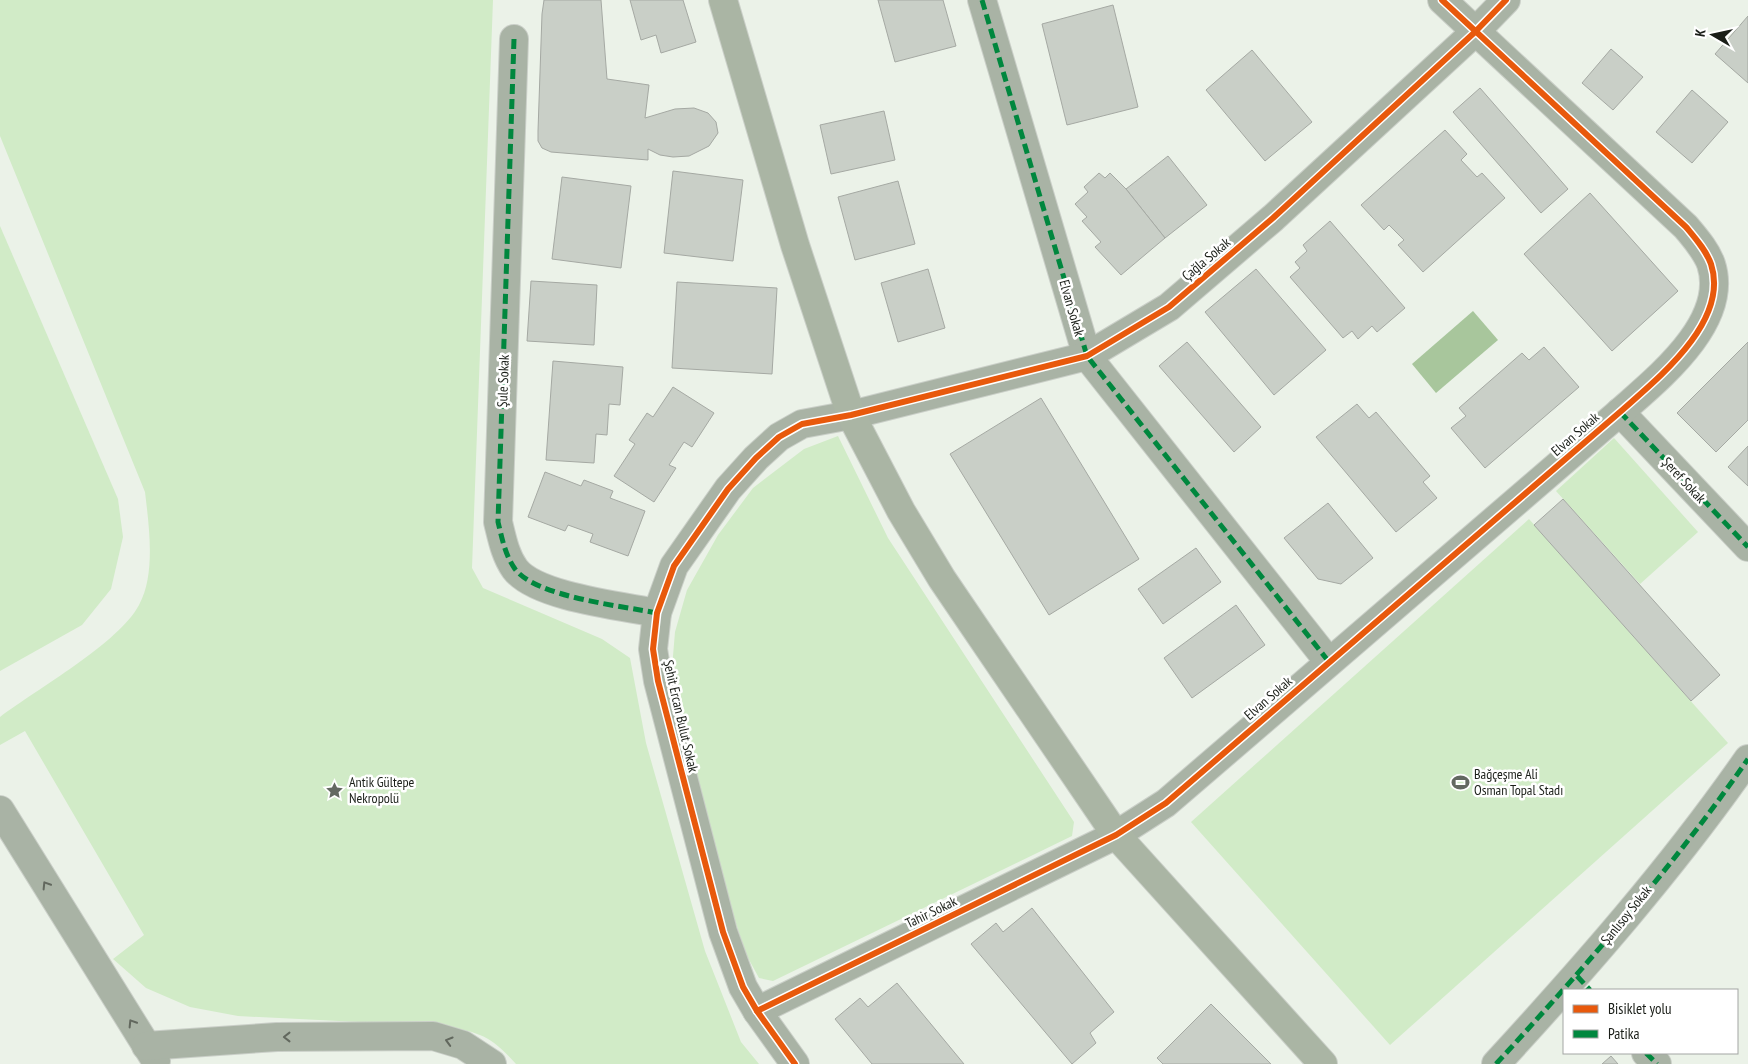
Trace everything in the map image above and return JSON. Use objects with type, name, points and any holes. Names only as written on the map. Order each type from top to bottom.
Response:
[{"type":"main road","points":[[723,0],[795,245],[851,415],[900,511],[942,578],[1116,835],[1324,1064]]},
{"type":"street","name":"Elvan Sokak","points":[[982,0],[1087,356],[1329,662]]},
{"type":"street","name":"Elvan Sokak","points":[[1116,835],[1166,803],[1620,412],[1664,373],[1694,339],[1706,318],[1714,291],[1711,265],[1702,248],[1686,227],[1442,0]]},
{"type":"street","name":"Çağla Sokak","points":[[851,415],[1087,356],[1168,307],[1273,218],[1475,32],[1506,0]]},
{"type":"street","name":"Şule Sokak","points":[[514,39],[498,522],[504,546],[515,569],[529,582],[553,592],[657,614]]},
{"type":"street","name":"Şeref Sokak","points":[[1620,412],[1748,547]]},
{"type":"street","name":"Şehit Ercan Bulut Sokak","points":[[795,1064],[757,1011],[743,987],[723,932],[658,681],[653,648],[657,614],[674,566],[728,490],[756,458],[779,437],[802,424],[851,415]]},
{"type":"street","name":"Şanlısoy Sokak","points":[[1583,983],[1714,809],[1748,759]]},
{"type":"street","points":[[0,810],[152,1055],[277,1037],[433,1036],[463,1045],[492,1064]]},
{"type":"street","name":"Tahir Sokak","points":[[757,1011],[1116,835]]},
{"type":"street","name":"Şanlısoy Sokak","points":[[1496,1064],[1563,1002]]},
{"type":"street","points":[[1647,1054],[1657,1064]]},
{"type":"shaded area","points":[[0,0],[493,0],[472,568],[483,588],[602,639],[630,658],[646,743],[705,951],[741,1042],[759,1064],[516,1064],[490,1040],[474,1033],[453,1028],[238,1016],[190,1007],[146,988],[113,959],[144,935],[25,731],[0,745],[0,717],[96,650],[129,620],[144,593],[148,579],[150,550],[145,492],[0,136]]},
{"type":"shaded area","points":[[0,226],[118,499],[123,537],[111,589],[82,625],[0,671]]},
{"type":"shaded area","points":[[1473,311],[1498,340],[1436,393],[1412,364]]},
{"type":"shaded area","points":[[838,436],[888,538],[1074,822],[1072,836],[773,981],[759,978],[747,956],[733,915],[671,680],[675,632],[687,590],[718,535],[753,488],[804,449]]},
{"type":"shaded area","points":[[1614,438],[1698,532],[1640,584],[1556,491]]},
{"type":"shaded area","name":"Bağçeşme Ali Osman Topal Stadı","points":[[1529,519],[1728,743],[1390,1045],[1191,822]]},
{"type":"building","points":[[544,0],[601,0],[607,79],[649,85],[645,118],[675,109],[694,108],[708,113],[716,122],[718,133],[709,146],[689,156],[673,157],[660,155],[648,149],[648,160],[551,152],[542,148],[538,141],[538,131]]},
{"type":"building","points":[[630,0],[683,0],[696,42],[661,53],[656,35],[641,40]]},
{"type":"building","points":[[878,0],[943,0],[956,46],[895,62]]},
{"type":"building","points":[[1113,5],[1138,107],[1067,125],[1042,24]]},
{"type":"building","points":[[1748,16],[1748,83],[1715,54]]},
{"type":"building","points":[[1611,49],[1643,77],[1613,110],[1582,83]]},
{"type":"building","points":[[1252,50],[1312,122],[1265,161],[1206,90]]},
{"type":"building","points":[[1480,88],[1568,189],[1541,213],[1453,112]]},
{"type":"building","points":[[1692,90],[1728,122],[1692,163],[1656,132]]},
{"type":"building","points":[[884,111],[895,160],[831,174],[820,125]]},
{"type":"building","points":[[1445,130],[1467,154],[1461,160],[1477,177],[1482,173],[1505,198],[1423,272],[1398,245],[1404,240],[1389,225],[1384,230],[1361,205]]},
{"type":"building","points":[[1168,156],[1207,205],[1165,238],[1126,189]]},
{"type":"building","points":[[673,171],[743,180],[733,261],[664,253]]},
{"type":"building","points":[[1099,173],[1105,178],[1110,173],[1126,189],[1165,238],[1121,275],[1095,247],[1101,242],[1082,221],[1087,217],[1075,204],[1088,192],[1084,187]]},
{"type":"building","points":[[562,177],[631,186],[621,268],[552,259]]},
{"type":"building","points":[[898,181],[915,244],[855,260],[838,197]]},
{"type":"building","points":[[1590,193],[1678,291],[1612,351],[1524,254]]},
{"type":"building","points":[[1330,221],[1405,308],[1377,332],[1372,326],[1358,339],[1352,331],[1343,338],[1290,277],[1300,268],[1295,262],[1307,251],[1303,245]]},
{"type":"building","points":[[928,269],[945,328],[898,342],[881,283]]},
{"type":"building","points":[[1256,269],[1326,350],[1274,395],[1205,312]]},
{"type":"building","points":[[531,281],[597,285],[594,345],[527,341]]},
{"type":"building","points":[[677,282],[777,288],[772,374],[672,368]]},
{"type":"building","points":[[1187,342],[1261,427],[1234,452],[1159,366]]},
{"type":"building","points":[[1748,342],[1748,420],[1716,452],[1677,413]]},
{"type":"building","points":[[1544,347],[1579,387],[1485,468],[1451,428],[1466,416],[1459,408],[1522,353],[1529,360]]},
{"type":"building","points":[[553,361],[623,367],[620,405],[609,404],[607,435],[596,434],[594,463],[546,460]]},
{"type":"building","points":[[673,387],[714,413],[692,447],[684,442],[669,465],[676,468],[654,502],[614,476],[635,444],[629,440],[647,413],[653,417]]},
{"type":"building","points":[[1041,398],[1139,559],[1049,615],[950,454]]},
{"type":"building","points":[[1357,404],[1369,418],[1376,412],[1430,476],[1423,482],[1437,498],[1396,532],[1316,437]]},
{"type":"building","points":[[1748,446],[1748,486],[1728,467]]},
{"type":"building","points":[[545,472],[581,486],[584,480],[613,491],[610,498],[645,511],[628,556],[590,542],[593,534],[568,525],[565,531],[528,517]]},
{"type":"building","points":[[1563,499],[1720,675],[1691,701],[1534,525]]},
{"type":"building","points":[[1328,503],[1373,558],[1341,584],[1318,579],[1284,538]]},
{"type":"building","points":[[1196,548],[1221,582],[1163,624],[1138,589]]},
{"type":"building","points":[[1236,605],[1265,645],[1192,698],[1164,658]]},
{"type":"building","points":[[1032,908],[1114,1012],[1090,1033],[1096,1043],[1072,1064],[971,944],[996,923],[1003,932]]},
{"type":"building","points":[[897,983],[964,1064],[872,1064],[835,1019],[860,998],[868,1007]]},
{"type":"building","points":[[1211,1004],[1271,1064],[1163,1064],[1157,1058]]},
{"type":"building","points":[[1611,1056],[1618,1064],[1602,1064]]},
{"type":"marked path","points":[[982,0],[1087,356],[1329,662]]},
{"type":"marked path","points":[[514,39],[498,522],[506,552],[515,569],[526,579],[541,587],[581,599],[657,613]]},
{"type":"marked path","points":[[1620,412],[1748,547]]},
{"type":"marked path","points":[[1564,989],[1690,839],[1748,759]]},
{"type":"marked path","points":[[1577,976],[1589,989]]},
{"type":"marked path","points":[[1496,1064],[1563,990]]},
{"type":"marked path","points":[[1647,1054],[1657,1064]]},
{"type":"cycle path","points":[[757,1011],[1116,835],[1166,803],[1635,399],[1670,366],[1700,328],[1710,307],[1714,286],[1711,264],[1697,240],[1686,227],[1442,0]]},
{"type":"cycle path","points":[[795,1064],[757,1011],[743,987],[723,932],[658,681],[653,649],[657,613],[674,566],[728,489],[756,458],[779,437],[802,424],[851,415],[1087,356],[1169,307],[1273,218],[1475,32],[1506,0]]},
{"type":"place","name":"Bağçeşme Ali Osman Topal Stadı","points":[[1460,782]]},
{"type":"place","name":"Antik Gültepe Nekropolü","points":[[335,790]]}]
